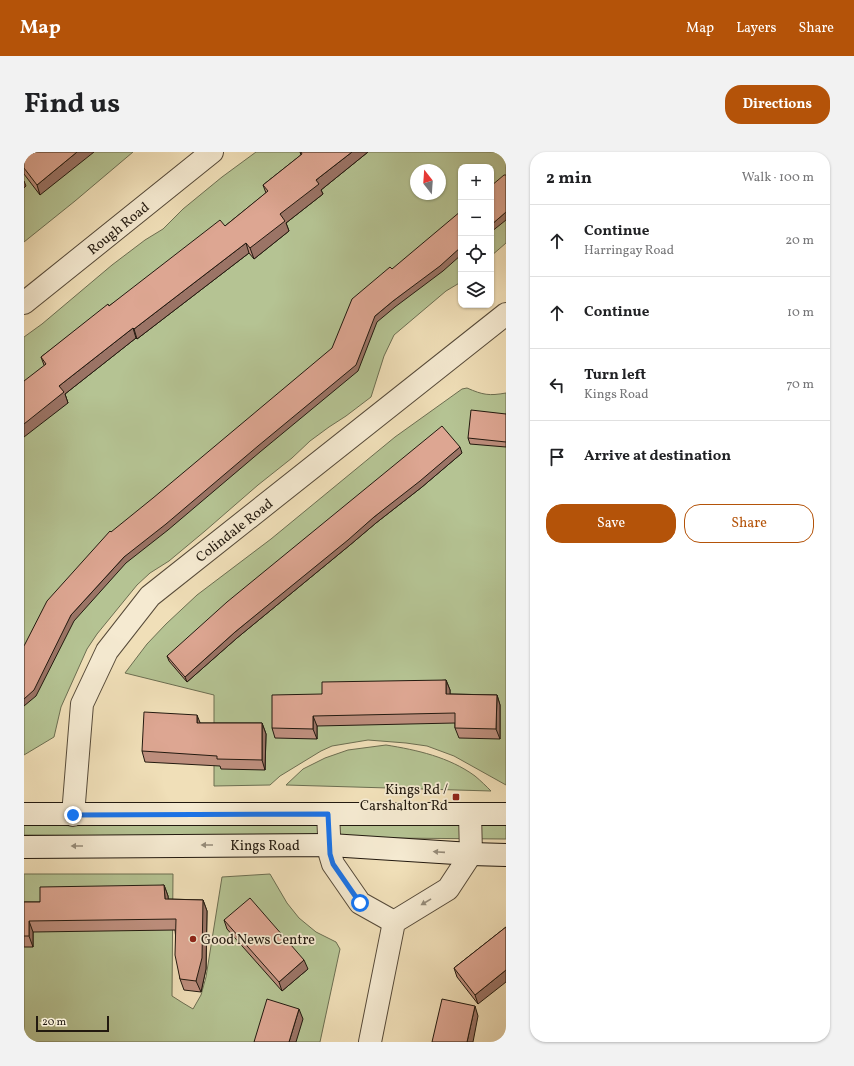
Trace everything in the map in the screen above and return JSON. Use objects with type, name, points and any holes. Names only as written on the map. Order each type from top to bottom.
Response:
[{"type":"street","name":"Rough Road","points":[[24,303],[212,152]]},
{"type":"street","name":"Colindale Road","points":[[73,815],[82,704],[107,651],[150,596],[504,321]]},
{"type":"street","points":[[24,814],[506,814]]},
{"type":"street","points":[[328,814],[330,854],[333,864],[360,903],[394,922]]},
{"type":"street","points":[[370,1042],[394,922],[448,889],[471,854],[470,814]]},
{"type":"street","name":"Kings Road","points":[[24,846],[330,845],[506,855]]},
{"type":"green space","points":[[24,152],[133,152],[24,242]]},
{"type":"green space","points":[[256,152],[506,152],[506,243],[494,253],[494,164],[458,164],[458,284],[446,291],[394,335],[384,356],[371,397],[310,441],[292,458],[169,561],[150,573],[137,585],[97,634],[87,649],[61,707],[54,737],[24,755],[24,337],[42,324],[112,265],[145,240],[163,229],[183,209],[222,177]]},
{"type":"green space","points":[[467,388],[486,394],[506,393],[506,785],[454,756],[427,746],[368,740],[332,746],[321,751],[280,776],[270,785],[214,786],[214,695],[125,673],[147,644],[197,595],[271,539],[395,437],[462,389]]},
{"type":"green space","points":[[386,745],[409,749],[444,759],[465,769],[491,791],[286,785],[303,769],[325,758],[348,750]]},
{"type":"green space","points":[[24,818],[506,821],[506,839],[24,835]]},
{"type":"green space","points":[[24,874],[173,874],[172,996],[193,1009],[201,995],[206,977],[222,877],[270,874],[287,903],[299,918],[316,932],[336,942],[340,949],[320,1042],[24,1042]]},
{"type":"building","points":[[33,152],[77,152],[37,185],[24,168],[24,159]]},
{"type":"building","points":[[301,152],[352,152],[316,180],[319,184],[280,214],[285,221],[250,248],[246,243],[134,329],[133,328],[59,386],[64,392],[24,424],[24,381],[46,364],[41,357],[108,304],[109,306],[220,220],[225,226],[268,191],[263,185],[302,154]]},
{"type":"building","points":[[506,175],[506,212],[494,222],[494,200],[494,183]]},
{"type":"building","points":[[458,214],[458,250],[440,266],[375,316],[356,365],[166,524],[124,557],[71,615],[34,690],[24,699],[24,646],[47,601],[110,531],[111,532],[153,498],[332,348],[352,299],[390,267],[392,269]]},
{"type":"building","points":[[471,410],[506,414],[506,442],[468,438]]},
{"type":"building","points":[[442,426],[460,447],[235,632],[185,677],[167,656],[227,602]]},
{"type":"building","points":[[446,680],[446,694],[497,695],[496,729],[455,728],[455,713],[313,716],[313,729],[272,728],[272,695],[322,694],[322,682]]},
{"type":"building","points":[[144,712],[197,715],[197,723],[262,723],[262,760],[217,759],[217,756],[142,751]]},
{"type":"building","points":[[164,885],[165,899],[203,900],[202,958],[196,981],[180,979],[175,955],[176,919],[29,921],[29,936],[24,936],[24,902],[40,902],[40,887]]},
{"type":"building","points":[[250,898],[304,960],[279,982],[224,920]]},
{"type":"building","points":[[506,927],[506,970],[475,995],[454,968]]},
{"type":"building","points":[[267,999],[299,1009],[289,1042],[254,1042]]},
{"type":"building","points":[[442,999],[475,1006],[467,1042],[432,1042]]},
{"type":"place","name":"Kings Rd / Carshalton Rd","points":[[456,797]]},
{"type":"place","name":"Good News Centre","points":[[193,939]]},
{"type":"route","points":[[73,815],[328,814],[330,854],[333,864],[360,903]]}]
